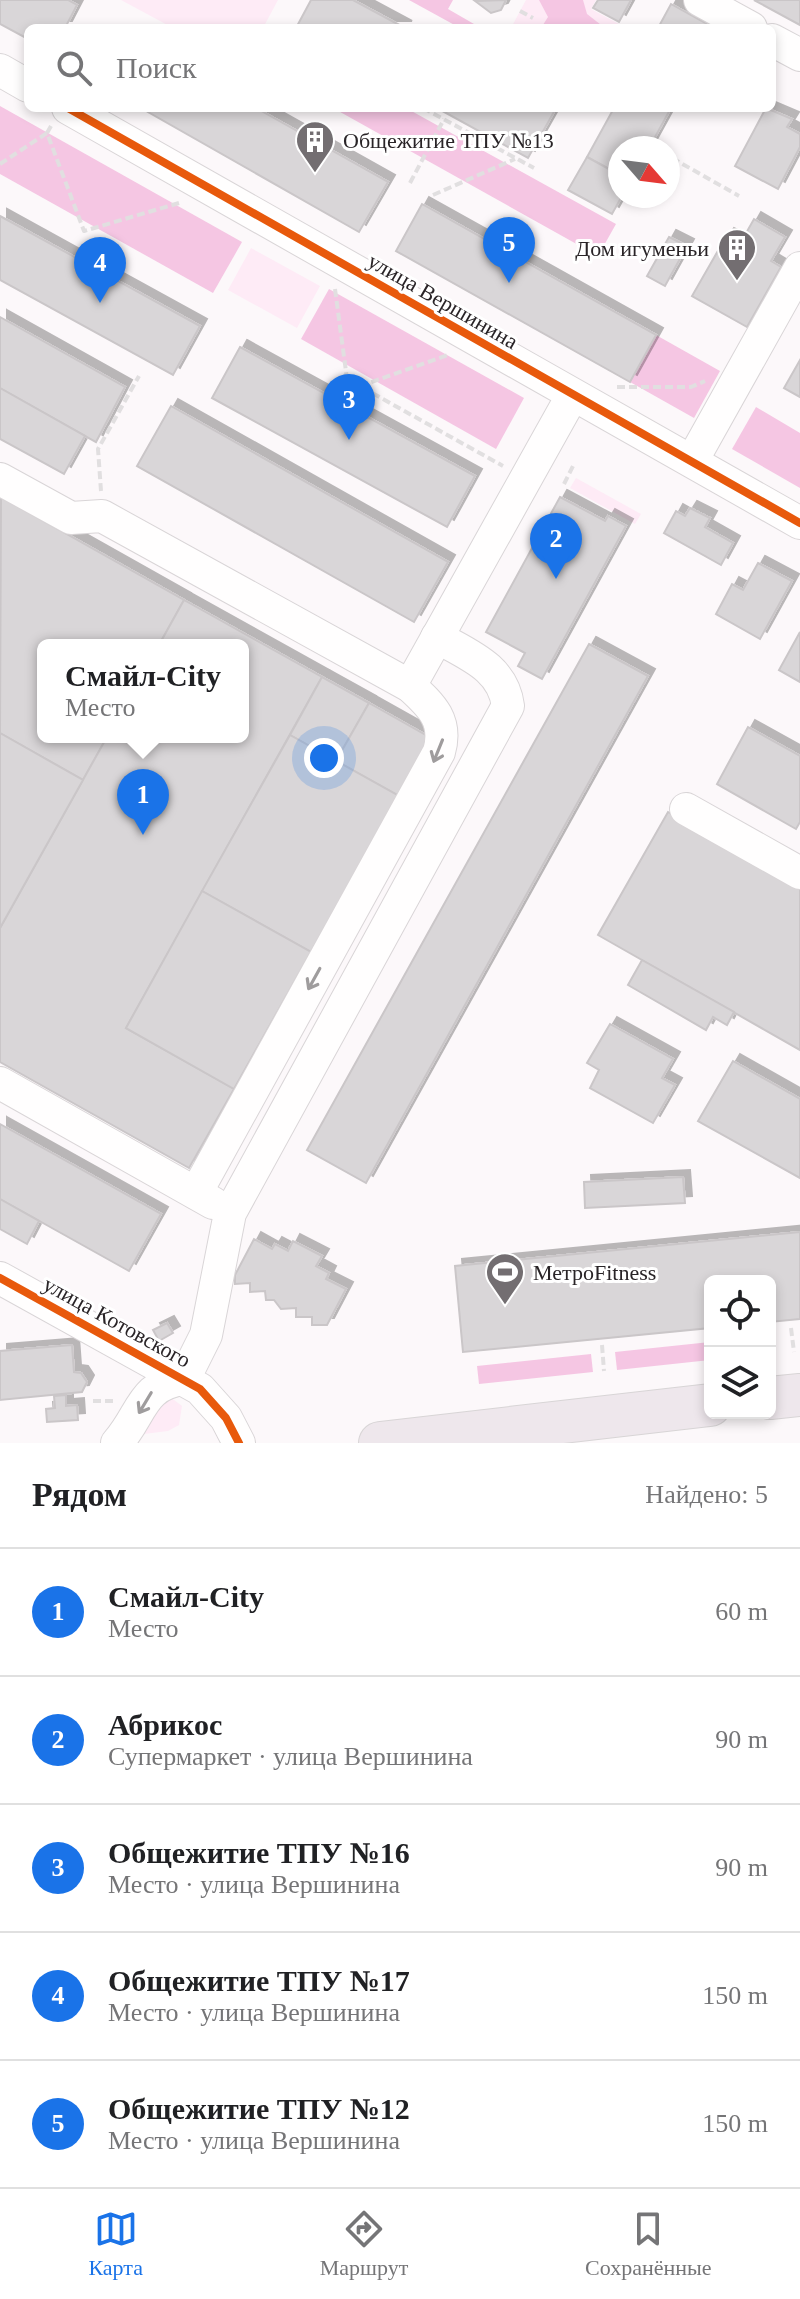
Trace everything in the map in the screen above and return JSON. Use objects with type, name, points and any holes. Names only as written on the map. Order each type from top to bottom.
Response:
[{"type":"main road","points":[[776,1397],[800,1395]]},
{"type":"main road","points":[[380,1443],[421,1441],[704,1406]]},
{"type":"street","points":[[700,0],[744,24]]},
{"type":"street","points":[[776,42],[800,55]]},
{"type":"street","points":[[0,70],[24,84]]},
{"type":"street","name":"улица Вершинина","points":[[60,116],[800,523]]},
{"type":"street","points":[[692,461],[800,268]]},
{"type":"street","points":[[410,686],[572,396]]},
{"type":"street","points":[[0,479],[71,518],[102,516],[410,686],[434,708],[441,722],[443,737],[439,752],[196,1193]]},
{"type":"street","points":[[117,1443],[131,1427],[143,1401],[153,1390],[164,1382],[184,1379],[206,1335],[230,1213],[508,706],[498,677],[487,666],[437,637]]},
{"type":"street","points":[[686,809],[800,873]]},
{"type":"street","points":[[0,1083],[230,1213]]},
{"type":"street","name":"улица Котовского","points":[[0,1278],[184,1379],[215,1403],[239,1443]]},
{"type":"path","points":[[520,11],[533,18]]},
{"type":"path","points":[[431,112],[534,168]]},
{"type":"path","points":[[0,164],[47,133],[60,116]]},
{"type":"path","points":[[410,183],[444,119]]},
{"type":"path","points":[[47,133],[84,231],[190,199]]},
{"type":"path","points":[[433,195],[516,159]]},
{"type":"path","points":[[680,163],[739,196]]},
{"type":"path","points":[[333,279],[347,379],[503,466]]},
{"type":"path","points":[[360,386],[462,350]]},
{"type":"path","points":[[617,387],[691,387],[746,365]]},
{"type":"path","points":[[102,516],[98,449],[139,376]]},
{"type":"path","points":[[564,484],[574,464]]},
{"type":"path","points":[[791,1328],[794,1352]]},
{"type":"path","points":[[602,1345],[604,1371]]},
{"type":"shaded area","points":[[121,0],[278,0],[265,24],[166,24]]},
{"type":"shaded area","points":[[409,0],[453,0],[448,9],[474,24],[453,24]]},
{"type":"shaded area","points":[[526,0],[596,0],[591,9],[619,24],[513,24]]},
{"type":"shaded area","points":[[539,0],[583,0],[587,14],[600,24],[544,24],[548,17]]},
{"type":"shaded area","points":[[0,106],[242,242],[213,293],[0,174]]},
{"type":"shaded area","points":[[340,112],[413,112],[616,224],[598,256]]},
{"type":"shaded area","points":[[251,248],[320,286],[297,328],[228,290]]},
{"type":"shaded area","points":[[329,289],[524,398],[496,449],[301,339]]},
{"type":"shaded area","points":[[656,335],[720,371],[694,418],[630,382]]},
{"type":"shaded area","points":[[756,407],[800,433],[800,488],[732,449]]},
{"type":"shaded area","points":[[576,478],[641,514],[635,524],[570,488]]},
{"type":"shaded area","points":[[704,1343],[704,1361],[617,1370],[615,1352]]},
{"type":"shaded area","points":[[591,1354],[593,1372],[479,1384],[477,1366]]},
{"type":"shaded area","points":[[170,1397],[182,1406],[179,1425],[168,1431],[136,1435],[150,1404]]},
{"type":"building","points":[[0,0],[68,0],[77,5],[67,24],[24,24],[24,37],[0,24]]},
{"type":"building","points":[[311,0],[353,0],[398,24],[298,24]]},
{"type":"building","points":[[506,0],[501,10],[491,13],[475,1]]},
{"type":"building","points":[[598,0],[631,0],[619,22],[593,8]]},
{"type":"building","points":[[754,0],[800,0],[800,25]]},
{"type":"building","points":[[671,4],[707,24],[660,24]]},
{"type":"building","name":"Общежитие ТПУ №13","points":[[148,112],[263,112],[388,182],[359,232]]},
{"type":"building","points":[[444,112],[554,112],[528,158]]},
{"type":"building","points":[[612,112],[669,112],[656,136],[608,136],[608,168],[587,157]]},
{"type":"building","points":[[764,112],[775,112],[792,119],[787,127],[800,134],[800,147],[778,189],[735,166]]},
{"type":"building","points":[[587,157],[608,168],[608,208],[615,208],[612,214],[568,190]]},
{"type":"building","points":[[422,204],[656,335],[630,382],[396,251]]},
{"type":"building","points":[[0,216],[200,326],[173,375],[0,280]]},
{"type":"building","name":"Дом игуменьи","points":[[754,219],[785,237],[771,261],[781,267],[747,327],[692,296],[727,235],[741,242]]},
{"type":"building","points":[[669,237],[687,246],[665,286],[647,276]]},
{"type":"building","points":[[0,317],[125,387],[96,442],[0,388]]},
{"type":"building","points":[[240,347],[475,476],[447,527],[212,398]]},
{"type":"building","points":[[800,360],[800,397],[784,388]]},
{"type":"building","points":[[0,388],[85,436],[64,474],[0,439]]},
{"type":"building","points":[[171,406],[448,562],[414,622],[137,466]]},
{"type":"building","points":[[1,497],[184,600],[162,639],[37,639],[37,743],[104,743],[83,780],[0,733]]},
{"type":"building","points":[[560,497],[605,521],[608,516],[626,526],[542,679],[518,666],[525,653],[486,632]]},
{"type":"building","points":[[690,508],[710,518],[705,527],[733,543],[721,565],[664,533],[676,511],[685,516]]},
{"type":"building","points":[[758,563],[792,581],[760,639],[716,614],[732,584],[743,590]]},
{"type":"building","points":[[184,600],[322,677],[126,1028],[234,1089],[189,1168],[0,1062],[0,928],[104,743],[249,743],[249,639],[162,639]]},
{"type":"building","points":[[800,632],[800,682],[779,670]]},
{"type":"building","points":[[589,644],[648,676],[366,1183],[307,1150]]},
{"type":"building","points":[[322,677],[369,703],[336,761],[290,735]]},
{"type":"building","points":[[369,703],[431,738],[399,796],[336,761]]},
{"type":"building","points":[[748,727],[800,756],[800,822],[796,829],[717,784]]},
{"type":"building","points":[[0,733],[83,780],[0,928]]},
{"type":"building","points":[[290,735],[399,796],[311,952],[202,891]]},
{"type":"building","points":[[668,812],[800,887],[800,1050],[598,935]]},
{"type":"building","points":[[202,891],[311,952],[234,1089],[126,1028]]},
{"type":"building","points":[[642,960],[734,1012],[727,1025],[713,1017],[706,1030],[628,985]]},
{"type":"building","points":[[610,1024],[673,1059],[662,1078],[675,1085],[653,1123],[590,1088],[599,1070],[587,1063]]},
{"type":"building","points":[[733,1061],[800,1099],[800,1178],[698,1121]]},
{"type":"building","points":[[0,1124],[161,1214],[129,1271],[0,1199]]},
{"type":"building","points":[[683,1177],[685,1203],[585,1208],[584,1182]]},
{"type":"building","points":[[0,1199],[39,1221],[27,1244],[0,1229]]},
{"type":"building","points":[[800,1232],[800,1319],[776,1321],[776,1275],[704,1275],[704,1329],[463,1352],[455,1266]]},
{"type":"building","points":[[254,1239],[272,1249],[275,1244],[288,1251],[293,1241],[322,1256],[316,1266],[329,1273],[326,1279],[346,1289],[327,1325],[312,1325],[312,1317],[296,1317],[296,1308],[281,1309],[274,1300],[266,1300],[265,1291],[250,1292],[250,1283],[235,1284],[235,1275]]},
{"type":"building","points":[[167,1323],[173,1333],[159,1341],[153,1330]]},
{"type":"building","points":[[72,1345],[74,1372],[81,1373],[87,1382],[82,1392],[0,1400],[0,1351]]},
{"type":"building","points":[[66,1395],[66,1406],[77,1405],[78,1420],[47,1422],[46,1409],[55,1408],[54,1396]]},
{"type":"cycle path","points":[[75,112],[800,523]]},
{"type":"cycle path","points":[[0,1278],[200,1389],[226,1418],[239,1443]]},
{"type":"place","name":"Общежитие ТПУ №13","points":[[315,174]]},
{"type":"place","name":"Дом игуменьи","points":[[737,282]]},
{"type":"place","name":"Общежитие ТПУ №12","points":[[509,283]]},
{"type":"place","name":"Общежитие ТПУ №17","points":[[100,303]]},
{"type":"place","name":"Общежитие ТПУ №16","points":[[349,440]]},
{"type":"place","name":"Абрикос","points":[[556,579]]},
{"type":"place","name":"Смайл-City","points":[[143,835]]},
{"type":"place","name":"МетроFitness","points":[[505,1306]]}]
